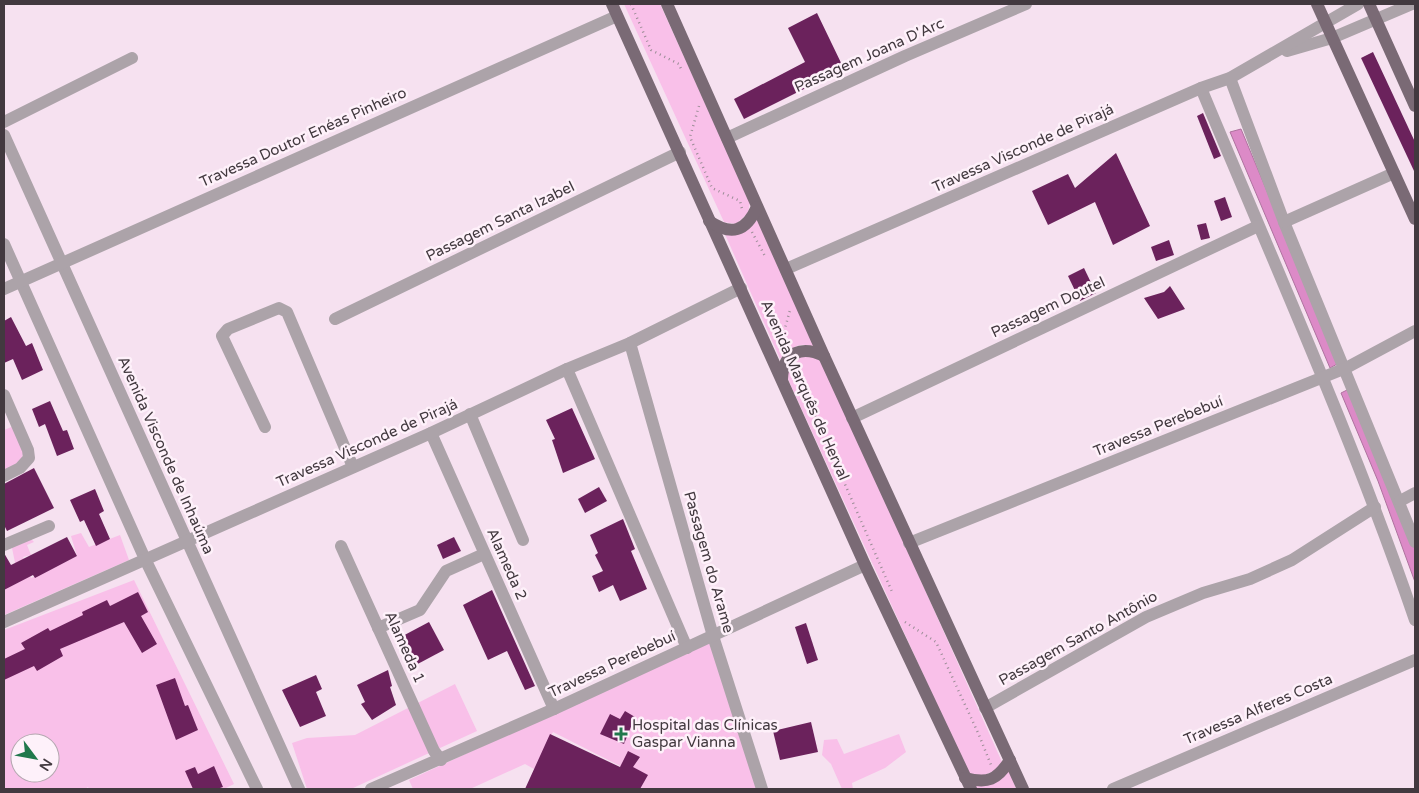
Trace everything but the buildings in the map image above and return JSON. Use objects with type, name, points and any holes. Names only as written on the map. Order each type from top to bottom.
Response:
[{"type":"main road","name":"Avenida Marquês de Herval","points":[[667,4],[852,418],[1023,789]]},
{"type":"main road","points":[[1317,4],[1415,219]]},
{"type":"main road","points":[[1369,4],[1415,106]]},
{"type":"main road","name":"Avenida Marquês de Herval","points":[[614,10],[680,152],[709,221],[865,565],[968,784]]},
{"type":"main road","points":[[709,221],[720,228],[730,231],[738,229],[747,223],[757,207]]},
{"type":"main road","points":[[782,379],[783,367],[789,357],[801,351],[812,350],[824,356]]},
{"type":"main road","points":[[968,784],[996,778],[1010,760]]},
{"type":"street","name":"Passagem Joana D'Arc","points":[[727,138],[905,56],[1026,4]]},
{"type":"street","name":"Travessa Visconde de Pirajá","points":[[786,269],[1200,88],[1230,78],[1358,4]]},
{"type":"street","name":"Travessa Visconde de Pirajá","points":[[1272,55],[1332,38],[1412,4]]},
{"type":"street","name":"Travessa Doutor Enéas Pinheiro","points":[[4,289],[20,280],[614,10]]},
{"type":"street","points":[[4,122],[132,58]]},
{"type":"street","points":[[1230,78],[1284,222],[1346,368],[1415,542]]},
{"type":"street","points":[[1200,88],[1375,507],[1415,620]]},
{"type":"street","name":"Avenida Visconde de Inhaúma","points":[[4,135],[299,789]]},
{"type":"street","name":"Passagem Santa Izabel","points":[[335,320],[680,152]]},
{"type":"street","points":[[1284,222],[1394,173]]},
{"type":"street","name":"Passagem Doutel","points":[[852,418],[1258,226]]},
{"type":"street","points":[[4,244],[144,559],[257,789]]},
{"type":"street","name":"Travessa Visconde de Pirajá","points":[[4,622],[353,467],[567,369],[630,343],[741,288]]},
{"type":"street","points":[[265,427],[222,336],[228,329],[278,308],[284,309],[287,312],[353,467]]},
{"type":"street","name":"Travessa Perebebuí","points":[[909,543],[1346,368],[1415,331]]},
{"type":"street","name":"Passagem do Arame","points":[[630,343],[713,636],[762,789]]},
{"type":"street","points":[[567,369],[687,648]]},
{"type":"street","points":[[4,395],[28,450],[29,458],[20,468],[4,476]]},
{"type":"street","points":[[470,414],[523,540]]},
{"type":"street","name":"Alameda 2","points":[[430,432],[554,709]]},
{"type":"street","points":[[1400,501],[1415,493]]},
{"type":"street","name":"Passagem Santo Antônio","points":[[985,708],[1146,617],[1203,593],[1250,579],[1292,560],[1375,507]]},
{"type":"street","points":[[4,545],[49,526]]},
{"type":"street","name":"Alameda 1","points":[[341,546],[434,751],[440,760]]},
{"type":"street","points":[[378,628],[420,610],[446,571],[484,554]]},
{"type":"street","name":"Travessa Perebebuí","points":[[371,789],[554,709],[865,565]]},
{"type":"street","name":"Travessa Alferes Costa","points":[[1113,789],[1415,660]]},
{"type":"path","points":[[630,4],[651,50],[679,64],[683,72]]},
{"type":"path","points":[[699,104],[690,137],[712,188],[740,201],[747,223],[769,265]]},
{"type":"path","points":[[791,306],[784,332],[789,357],[894,596]]},
{"type":"path","points":[[902,613],[905,622],[936,642],[979,735],[996,778]]},
{"type":"shaded area","points":[[624,4],[660,4],[750,202],[748,213],[736,224],[724,222]]},
{"type":"shaded area","points":[[1241,129],[1339,363],[1330,368],[1230,132]]},
{"type":"shaded area","points":[[758,214],[815,347],[809,345],[796,346],[780,359],[724,232]]},
{"type":"shaded area","points":[[816,355],[824,364],[1002,762],[996,770],[977,778],[968,772],[786,375],[795,358]]},
{"type":"shaded area","points":[[1351,388],[1415,546],[1415,582],[1378,481],[1341,393]]},
{"type":"shaded area","points":[[14,426],[24,448],[21,464],[4,471],[4,430]]},
{"type":"shaded area","points":[[81,533],[89,547],[120,535],[129,560],[4,615],[4,590],[19,582],[12,548],[30,538],[34,542],[27,545],[31,555],[23,557],[31,578],[77,556],[71,536]]},
{"type":"shaded area","points":[[134,580],[234,784],[224,789],[89,789],[88,787],[85,789],[4,789],[4,630]]},
{"type":"shaded area","name":"Hospital das Clínicas Gaspar Vianna","points":[[711,641],[759,789],[634,789],[618,781],[624,768],[553,732],[534,769],[525,764],[470,789],[413,789],[409,780]]},
{"type":"shaded area","points":[[455,684],[477,731],[351,789],[307,789],[292,743],[307,738],[355,735]]},
{"type":"shaded area","points":[[899,734],[906,752],[885,768],[852,783],[853,789],[842,789],[831,764],[822,755],[824,740],[837,739],[844,754]]},
{"type":"shaded area","points":[[1008,767],[1016,789],[977,789],[974,784]]},
{"type":"place","name":"Hospital das Clínicas Gaspar Vianna","points":[[621,734]]}]
